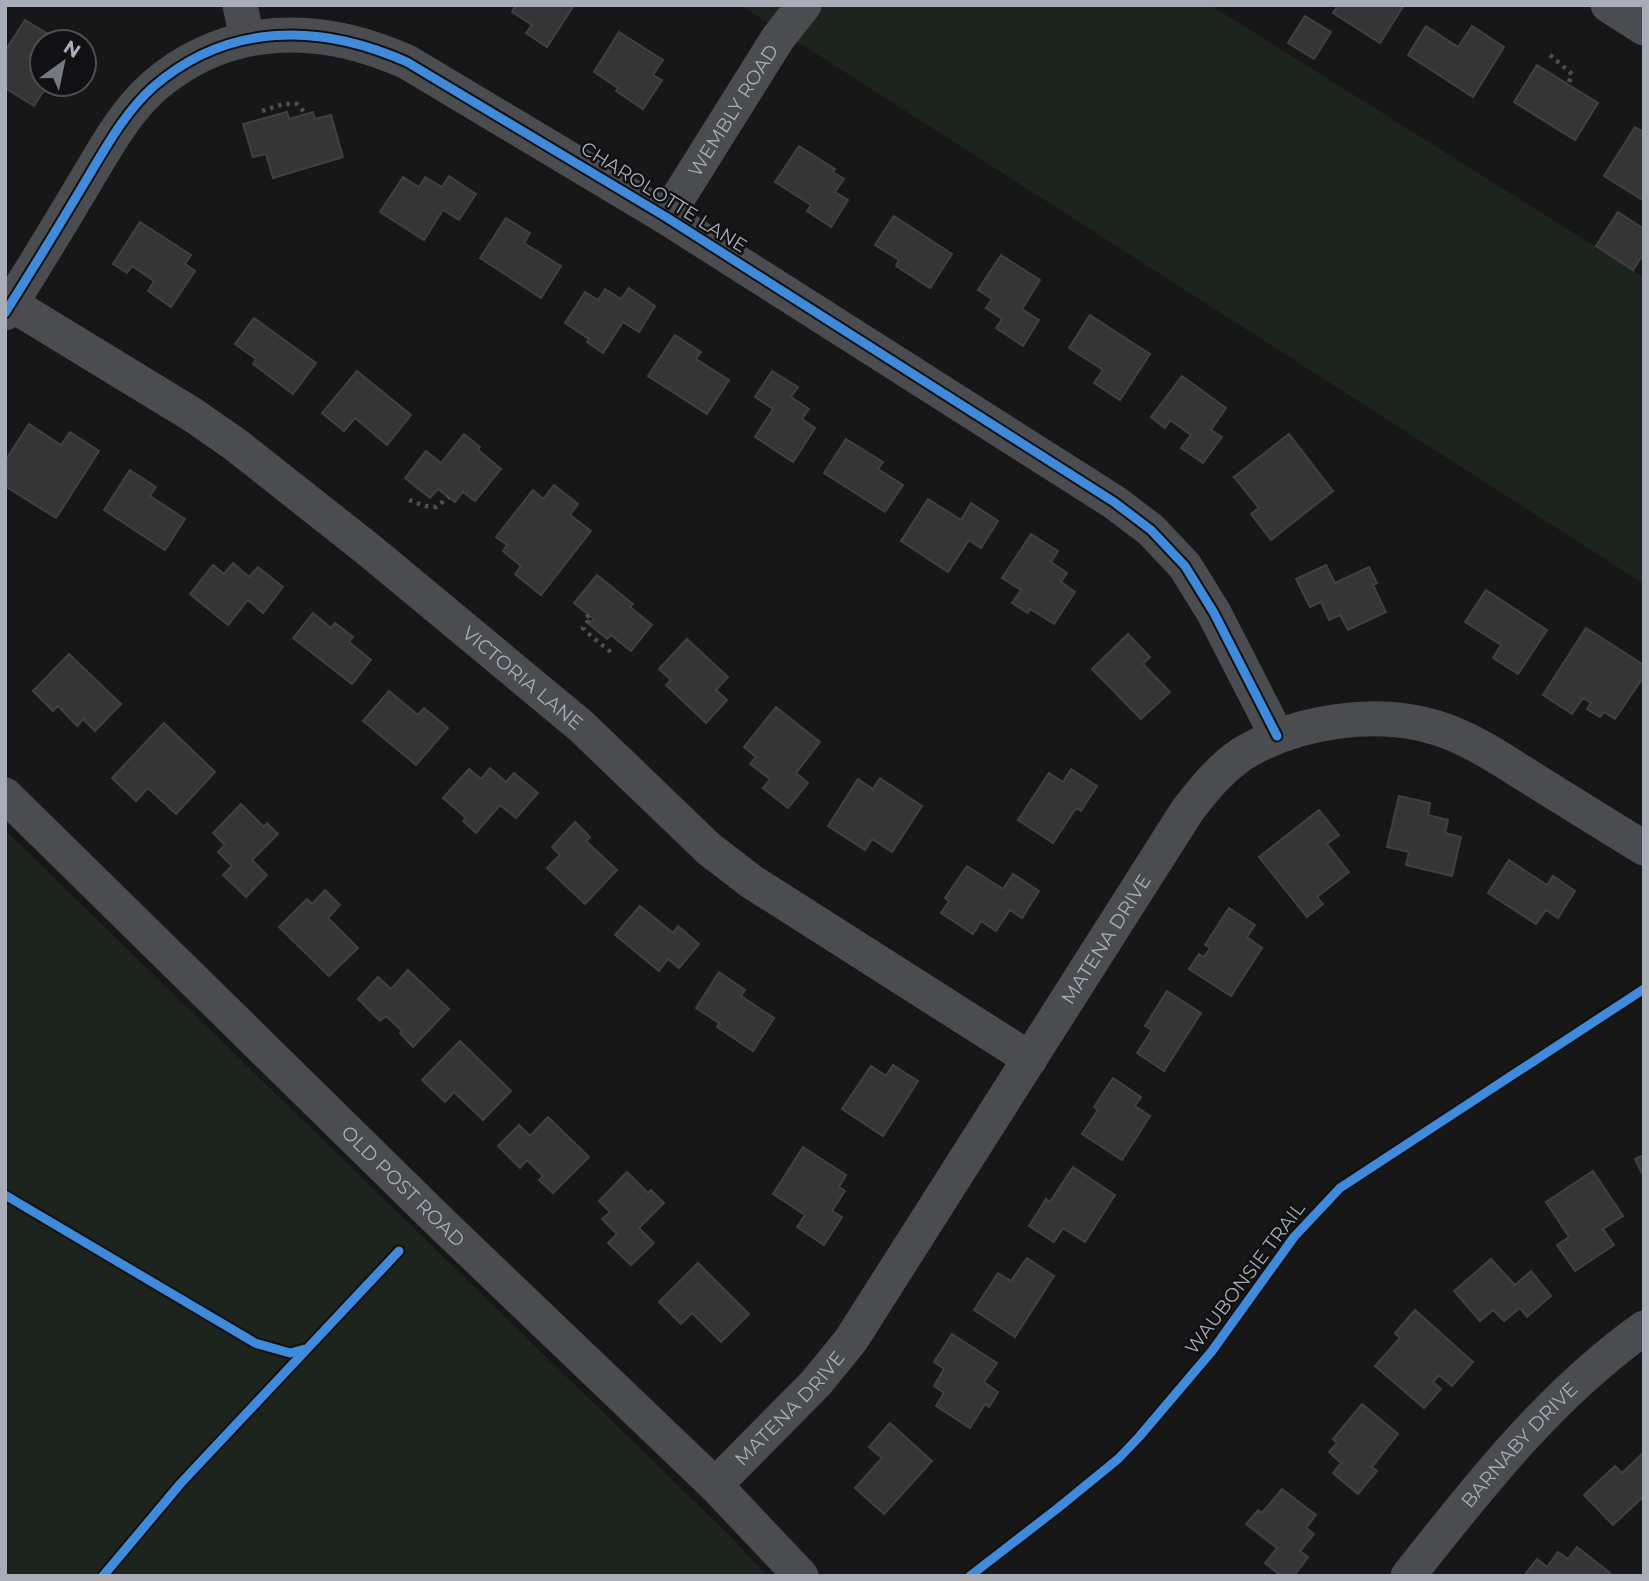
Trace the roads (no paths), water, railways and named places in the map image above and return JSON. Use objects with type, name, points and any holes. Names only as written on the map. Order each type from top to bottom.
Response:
[{"type":"street","name":"WEMBLY ROAD","points":[[666,217],[778,38],[804,5]]},
{"type":"street","points":[[1608,5],[1644,28]]},
{"type":"street","name":"CHAROLOTTE LANE","points":[[8,309],[120,125],[152,88],[183,65],[215,48],[243,22],[285,33],[355,42],[382,51],[407,62],[666,217],[1114,502],[1151,530],[1185,566],[1200,590],[1277,736]]},
{"type":"street","name":"VICTORIA LANE","points":[[8,309],[193,415],[246,453],[369,550],[581,726],[709,849],[752,882],[1030,1059]]},
{"type":"street","name":"MATENA DRIVE","points":[[715,1485],[816,1383],[851,1340],[1187,811],[1210,781],[1241,755],[1277,736],[1318,724],[1354,720],[1400,721],[1437,728],[1504,761],[1644,848]]},
{"type":"street","name":"OLD POST ROAD","points":[[5,795],[440,1222],[715,1485],[801,1576]]},
{"type":"street","name":"BARNABY DRIVE","points":[[1408,1576],[1519,1440],[1556,1401],[1605,1357],[1644,1328]]}]
